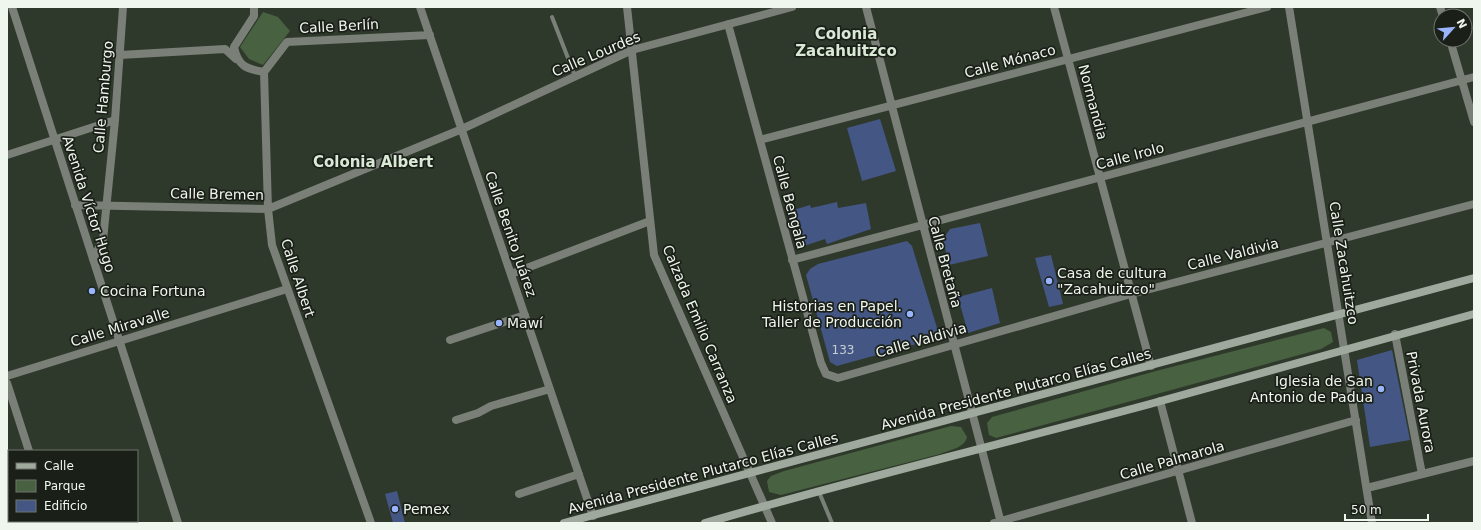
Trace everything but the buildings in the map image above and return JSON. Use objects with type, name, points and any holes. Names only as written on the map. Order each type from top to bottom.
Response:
[{"type":"main road","name":"Avenida Presidente Plutarco Elías Calles","points":[[564,523],[1474,278]]},
{"type":"main road","points":[[705,523],[980,448],[1160,401],[1344,350],[1395,334],[1474,314]]},
{"type":"street","name":"Avenida Víctor Hugo","points":[[12,7],[178,523]]},
{"type":"street","name":"Calle Hamburgo","points":[[93,259],[103,240],[115,120],[123,7]]},
{"type":"street","points":[[236,59],[234,47],[254,16],[254,7]]},
{"type":"street","name":"Calle Benito Juárez","points":[[420,7],[593,516]]},
{"type":"street","name":"Calzada Emilio Carranza","points":[[627,7],[654,255],[772,523]]},
{"type":"street","name":"Calle Lourdes","points":[[462,128],[632,50],[792,7]]},
{"type":"street","name":"Calle Bretaña","points":[[866,7],[999,522]]},
{"type":"street","name":"Normandia","points":[[1054,7],[1130,294],[1151,366]]},
{"type":"street","name":"Calle Mónaco","points":[[760,140],[1266,7]]},
{"type":"street","name":"Calle Zacahuitzco","points":[[1289,7],[1372,523]]},
{"type":"street","name":"Calle Bengala","points":[[728,24],[821,363],[826,374],[838,378]]},
{"type":"street","name":"Calle Berlín","points":[[264,72],[287,42],[430,34]]},
{"type":"street","points":[[1452,48],[1474,122]]},
{"type":"street","points":[[120,55],[225,49],[248,68],[264,72]]},
{"type":"street","name":"Calle Albert","points":[[264,72],[268,209],[272,245],[371,523]]},
{"type":"street","name":"Calle Irolo","points":[[792,260],[1474,77]]},
{"type":"street","points":[[7,155],[115,120]]},
{"type":"street","name":"Calle Bremen","points":[[75,205],[268,209],[462,128]]},
{"type":"street","name":"Calle Valdivia","points":[[838,378],[1130,294],[1474,204]]},
{"type":"street","points":[[511,274],[650,221]]},
{"type":"street","name":"Calle Miravalle","points":[[7,376],[287,289]]},
{"type":"street","points":[[450,340],[525,315]]},
{"type":"street","name":"Privada Aurora","points":[[1395,334],[1422,474]]},
{"type":"street","points":[[7,383],[29,450]]},
{"type":"street","points":[[456,420],[478,413],[491,406],[550,389]]},
{"type":"street","points":[[1160,401],[1192,523]]},
{"type":"street","name":"Calle Palmarola","points":[[999,522],[1356,420]]},
{"type":"street","points":[[1367,488],[1474,461]]},
{"type":"street","points":[[519,494],[579,474]]},
{"type":"lane","points":[[552,17],[576,76]]},
{"type":"lane","points":[[819,492],[832,523]]},
{"type":"green space","points":[[263,12],[278,17],[290,31],[263,65],[249,59],[240,47]]},
{"type":"green space","points":[[1324,328],[1331,332],[1333,342],[1321,349],[996,438],[989,435],[987,423],[992,417],[1156,371]]},
{"type":"green space","points":[[951,426],[961,427],[967,437],[963,444],[952,450],[781,495],[769,492],[767,481],[771,476],[784,471]]},
{"type":"place","name":"Casa de cultura \"Zacahuitzco\"","points":[[1049,281]]},
{"type":"place","name":"Cocina Fortuna","points":[[92,291]]},
{"type":"place","name":"Historias en Papel. Taller de Producción","points":[[910,314]]},
{"type":"place","name":"Mawí","points":[[499,323]]},
{"type":"place","name":"Iglesia de San Antonio de Padua","points":[[1381,389]]},
{"type":"place","name":"Pemex","points":[[395,509]]},
{"type":"district","name":"Colonia Zacahuitzco","points":[[846,42]]},
{"type":"district","name":"Colonia Albert","points":[[373,162]]}]
